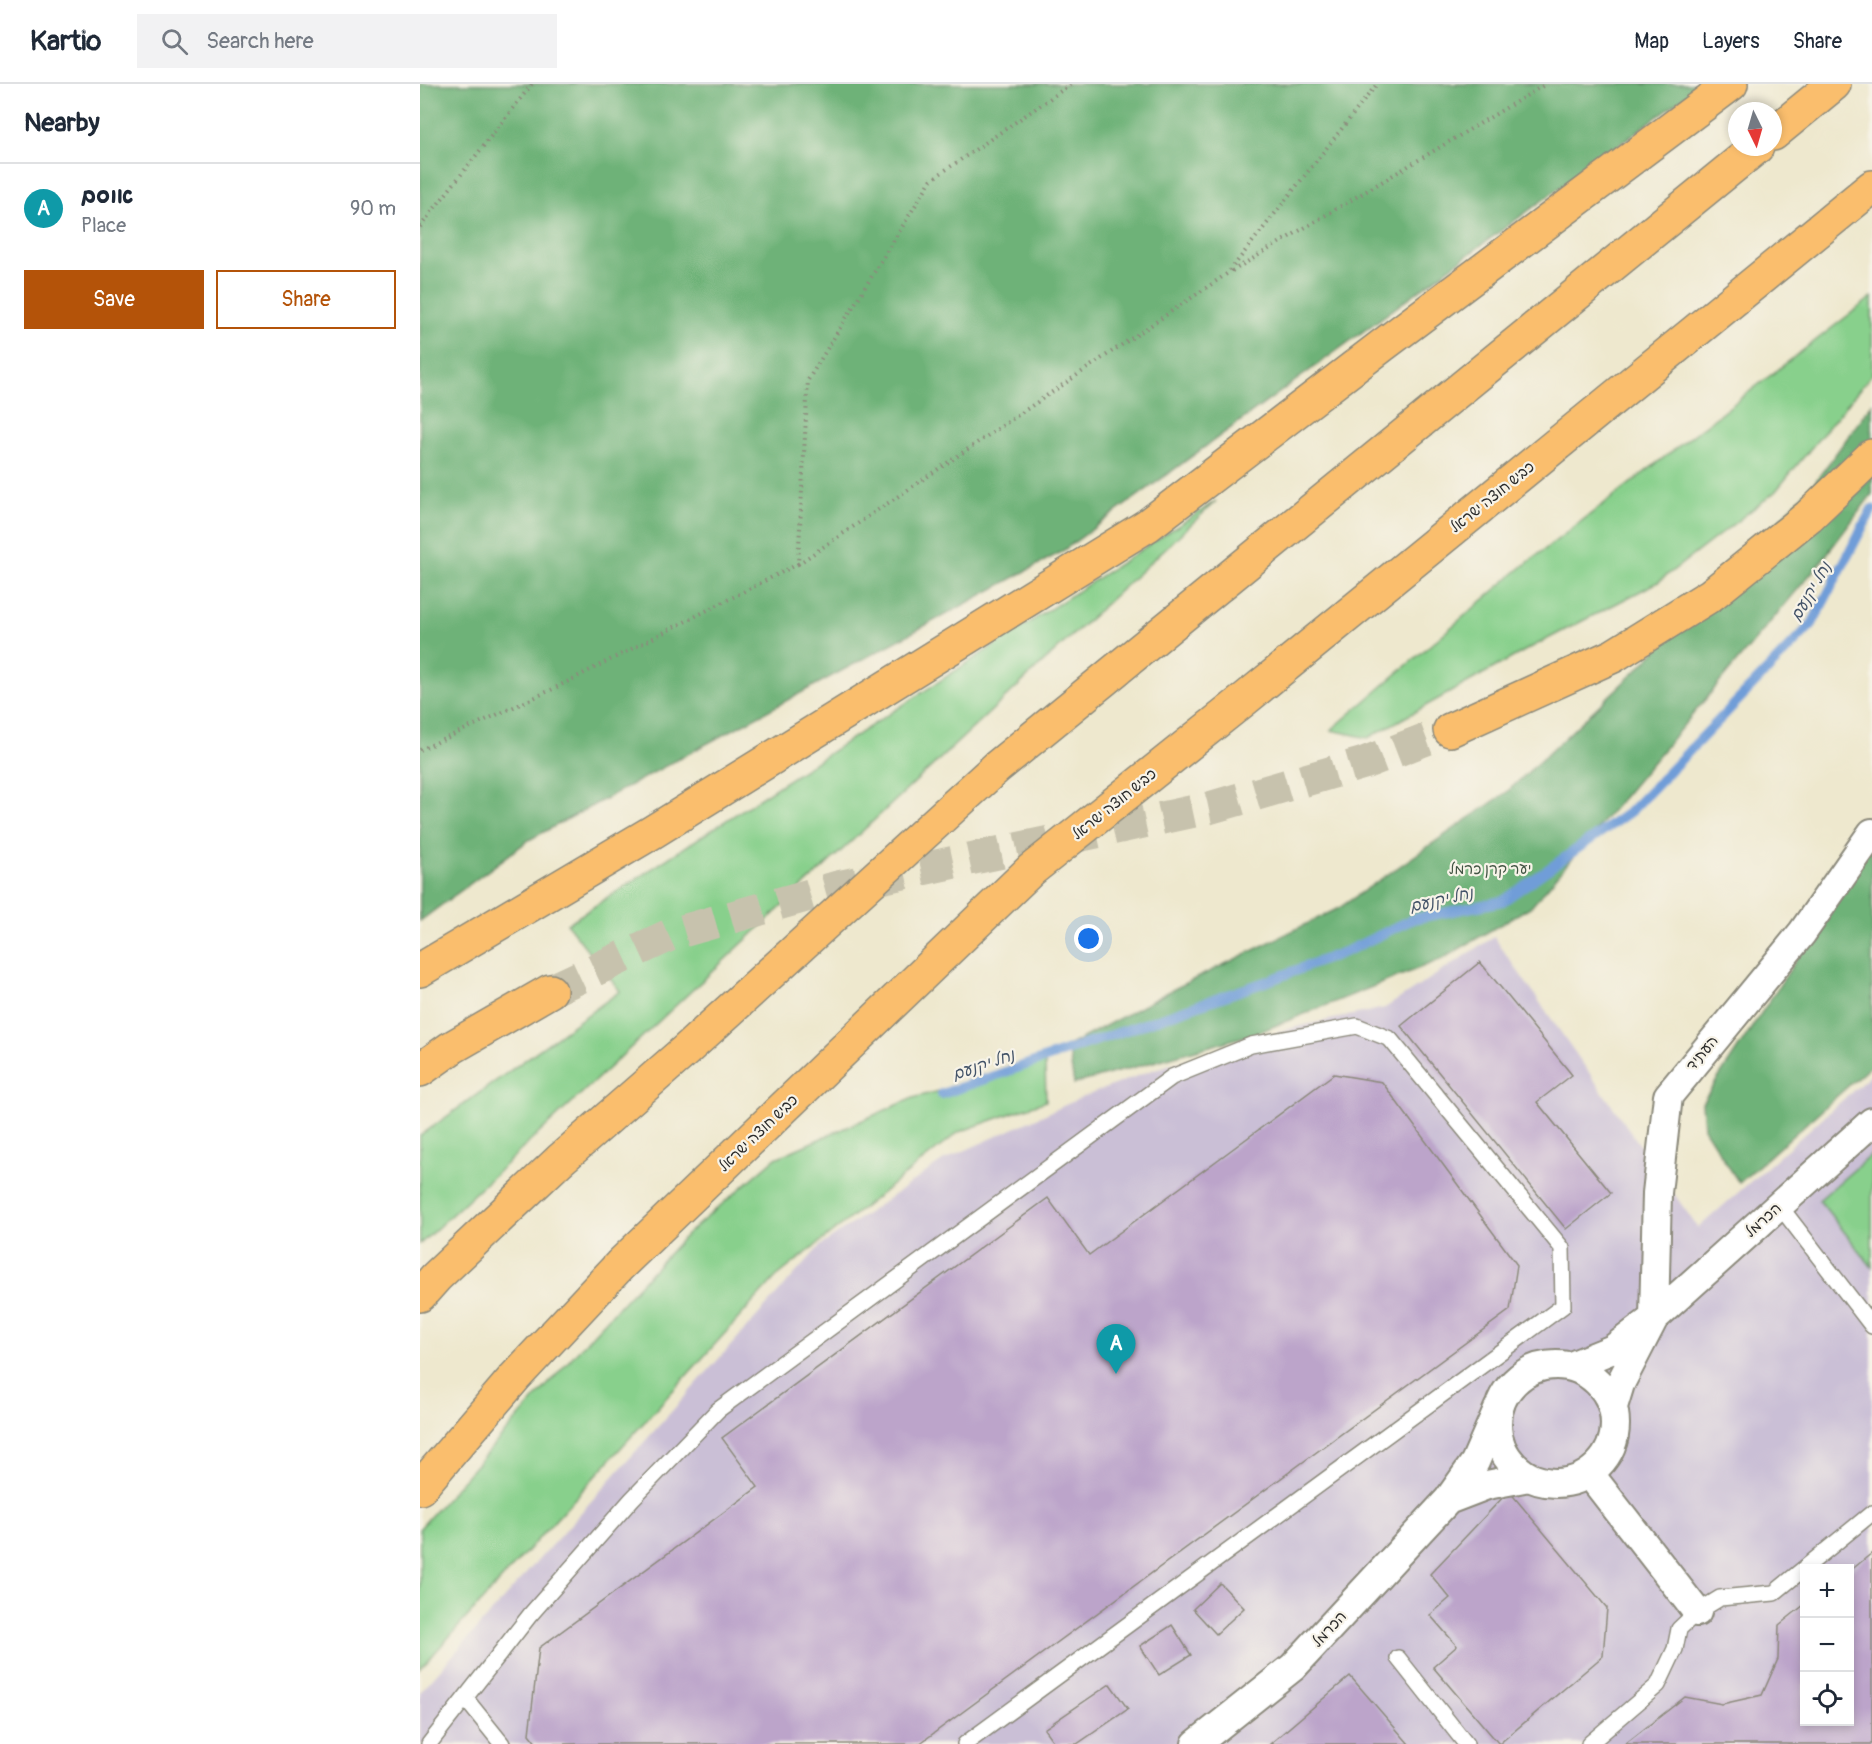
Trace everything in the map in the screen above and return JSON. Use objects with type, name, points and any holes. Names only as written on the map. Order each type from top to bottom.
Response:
[{"type":"highway","points":[[420,970],[651,833],[1148,525],[1731,84]]},
{"type":"highway","points":[[1782,127],[1834,84]]},
{"type":"highway","points":[[420,1295],[436,1277],[560,1160],[686,1050],[997,767],[1746,156]]},
{"type":"highway","name":"כביש חוצה ישראל","points":[[420,1488],[515,1377],[620,1265],[1031,870],[1245,699],[1872,187]]},
{"type":"highway","points":[[1450,730],[1613,656],[1711,595],[1809,516],[1872,456]]},
{"type":"highway","points":[[420,1070],[451,1048],[550,991]]},
{"type":"street","name":"העתיד","points":[[1654,1318],[1657,1193],[1668,1096],[1802,933],[1872,833]]},
{"type":"street","name":"הכרמל","points":[[1571,1366],[1613,1349],[1654,1318],[1872,1122]]},
{"type":"street","name":"הכרמל","points":[[1613,1407],[1620,1384],[1654,1318]]},
{"type":"street","points":[[1551,1364],[1571,1366],[1590,1375],[1604,1388],[1613,1407],[1616,1427],[1611,1447],[1599,1465],[1570,1482],[1549,1483],[1529,1477],[1512,1464],[1501,1447],[1496,1430],[1498,1409],[1506,1390],[1521,1375],[1551,1364]]},
{"type":"street","name":"הכרמל","points":[[1196,1744],[1293,1667],[1448,1500],[1475,1462],[1498,1409]]},
{"type":"street","points":[[1588,1473],[1697,1612]]},
{"type":"street","name":"הכרמל","points":[[1448,1500],[1487,1485],[1529,1477]]},
{"type":"lane","points":[[429,1744],[546,1597],[632,1499],[718,1410],[1172,1077],[1251,1045],[1357,1026],[1390,1039],[1562,1248],[1563,1306],[964,1744]]},
{"type":"lane","points":[[1779,1205],[1872,1326]]},
{"type":"lane","points":[[1589,1744],[1658,1685],[1675,1649],[1679,1629],[1697,1612],[1720,1598],[1774,1593],[1872,1514]]},
{"type":"lane","points":[[1398,1658],[1466,1744]]},
{"type":"lane","points":[[465,1698],[502,1744]]},
{"type":"path","points":[[420,227],[532,84]]},
{"type":"path","points":[[798,564],[808,380],[931,180],[1071,84]]},
{"type":"path","points":[[1228,273],[1377,84]]},
{"type":"path","points":[[420,750],[551,690],[798,564],[1228,273],[1546,84]]},
{"type":"shaded area","points":[[1494,937],[1698,1228],[1872,1074],[1872,1744],[420,1744],[420,1692],[820,1246],[944,1160],[1083,1097],[1155,1069],[1296,1027],[1385,1008]]},
{"type":"green space","points":[[420,84],[1702,84],[1061,552],[529,840],[420,921]]},
{"type":"green space","points":[[1872,297],[1872,374],[1775,492],[1658,582],[1528,649],[1368,738],[1331,730],[1518,570]]},
{"type":"green space","name":"יער קרן כרמל","points":[[1872,404],[1872,494],[1824,558],[1532,906],[1442,959],[1257,1033],[1074,1084],[1068,1046],[1170,991],[1339,908],[1507,792],[1641,666],[1815,482]]},
{"type":"green space","points":[[1216,501],[420,1244],[420,1136],[620,991],[567,924]]},
{"type":"green space","points":[[1872,845],[1872,1065],[1739,1183],[1704,1128],[1702,1103]]},
{"type":"green space","points":[[1045,1063],[1046,1101],[959,1132],[776,1277],[420,1669],[420,1528],[584,1344],[686,1235],[776,1158],[913,1098]]},
{"type":"green space","points":[[1872,1154],[1872,1267],[1819,1200]]},
{"type":"building","points":[[1480,962],[1572,1075],[1537,1102],[1611,1193],[1566,1229],[1401,1026]]},
{"type":"building","points":[[1334,1074],[1382,1082],[1517,1265],[1510,1310],[919,1744],[537,1744],[529,1734],[539,1648],[758,1487],[722,1438],[1048,1198],[1089,1255]]},
{"type":"building","points":[[1509,1491],[1607,1608],[1603,1656],[1499,1744],[1433,1667],[1457,1646],[1430,1615],[1450,1598],[1430,1574]]},
{"type":"building","points":[[1872,1553],[1872,1744],[1625,1744],[1685,1697],[1722,1704],[1762,1695],[1778,1659],[1779,1625],[1800,1608],[1800,1726],[1854,1726],[1854,1568]]},
{"type":"building","points":[[1220,1583],[1244,1608],[1216,1634],[1193,1609]]},
{"type":"building","points":[[1172,1625],[1191,1655],[1159,1675],[1140,1646]]},
{"type":"building","points":[[1350,1676],[1409,1744],[1270,1744]]},
{"type":"building","points":[[1110,1684],[1128,1709],[1077,1744],[1055,1744],[1044,1729]]},
{"type":"waterway","name":"נחל יקנעם","points":[[942,1094],[1268,981],[1347,951],[1413,919],[1503,901],[1631,811],[1812,624],[1872,509]]},
{"type":"tunnel","points":[[550,991],[672,934],[838,887],[1209,808],[1364,763],[1450,730]]},
{"type":"place","name":"אוסם","points":[[1116,1374]]}]
